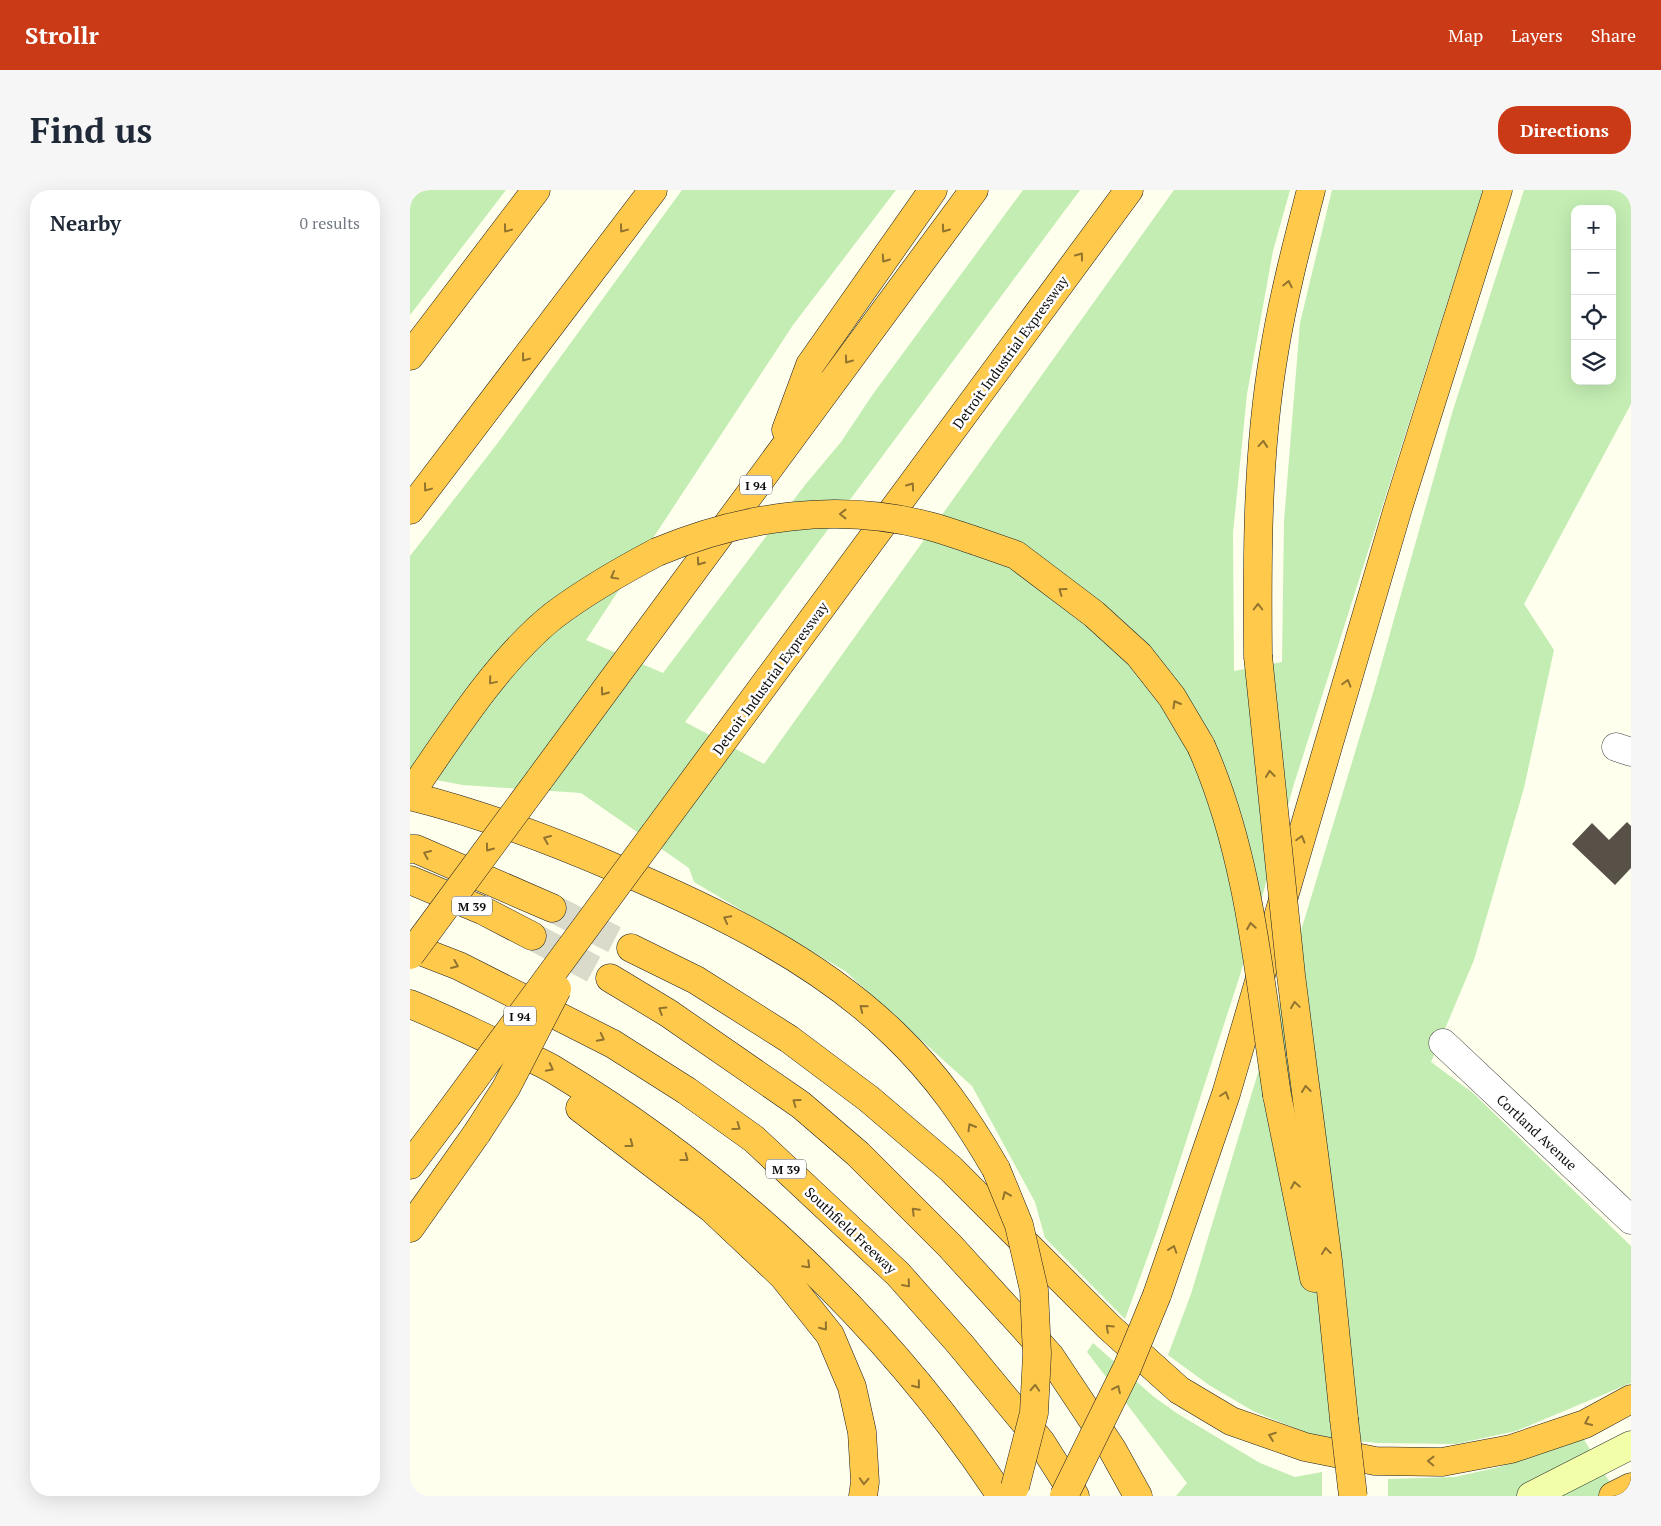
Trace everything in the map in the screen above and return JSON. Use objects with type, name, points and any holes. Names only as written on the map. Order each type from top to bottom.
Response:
[{"type":"highway","points":[[410,356],[536,190]]},
{"type":"highway","points":[[410,510],[653,190]]},
{"type":"highway","points":[[774,462],[810,365],[933,190]]},
{"type":"highway","name":"I 94","points":[[410,955],[974,190]]},
{"type":"highway","name":"Detroit Industrial Expressway","points":[[410,1165],[1129,190]]},
{"type":"highway","points":[[1311,190],[1274,353],[1263,442],[1257,539],[1258,656],[1291,975],[1328,1262],[1336,1351],[1353,1496]]},
{"type":"highway","points":[[1064,1496],[1127,1368],[1157,1295],[1226,1094],[1398,508],[1498,190]]},
{"type":"highway","points":[[1012,1496],[1034,1413],[1036,1336],[1034,1290],[1019,1225],[996,1169],[967,1119],[934,1075],[894,1033],[844,992],[770,942],[685,897],[537,834],[410,795],[486,689],[514,654],[552,617],[591,589],[642,560],[698,535],[771,518],[814,514],[865,515],[929,526],[1016,555],[1094,614],[1139,655],[1172,697],[1201,746],[1218,785],[1243,874],[1277,1095],[1311,1270],[1336,1351]]},
{"type":"highway","points":[[410,850],[416,849],[552,908]]},
{"type":"highway","name":"M 39","points":[[410,880],[482,910],[532,936]]},
{"type":"highway","points":[[410,1228],[477,1133],[506,1088],[594,917]]},
{"type":"highway","name":"Southfield Freeway","points":[[410,948],[458,966],[613,1044],[687,1091],[754,1139],[898,1274],[960,1344],[1041,1442],[1075,1496]]},
{"type":"highway","points":[[631,948],[704,985],[789,1039],[868,1099],[951,1169],[1116,1334],[1179,1390],[1231,1421],[1305,1447],[1366,1459],[1442,1462],[1512,1449],[1585,1424],[1631,1399]]},
{"type":"highway","points":[[610,978],[668,1013],[801,1105],[858,1154],[950,1246],[1050,1356],[1112,1449],[1138,1496]]},
{"type":"highway","points":[[410,1004],[554,1070],[670,1148],[735,1198],[776,1234],[872,1330],[969,1449],[1001,1496]]},
{"type":"highway","points":[[410,1019],[540,1084],[591,1114],[712,1209],[783,1276],[830,1335],[852,1387],[862,1432],[865,1482],[862,1496]]},
{"type":"highway","points":[[1613,1496],[1631,1487]]},
{"type":"main road","points":[[1531,1496],[1628,1452]]},
{"type":"street","name":"Cortland Avenue","points":[[1443,1043],[1631,1220]]},
{"type":"green space","points":[[410,190],[506,190],[410,315]]},
{"type":"green space","points":[[682,190],[896,190],[793,325],[586,640],[663,673],[805,485],[841,442],[873,394],[1023,190],[1080,190],[685,722],[764,764],[1174,190],[1290,190],[1273,251],[1247,394],[1233,533],[1234,671],[1282,662],[1284,521],[1300,323],[1332,190],[1483,190],[1294,784],[1240,975],[1157,1231],[1125,1319],[1045,1238],[1035,1202],[972,1086],[845,971],[694,882],[689,868],[581,793],[463,785],[410,775],[410,556],[497,444]]},
{"type":"green space","points":[[1524,190],[1631,190],[1631,404],[1524,604],[1554,650],[1524,788],[1474,960],[1431,1062],[1473,1093],[1631,1246],[1631,1383],[1516,1431],[1456,1444],[1378,1443],[1317,1437],[1253,1411],[1209,1385],[1168,1355],[1191,1294],[1376,683],[1453,410]]},
{"type":"green space","points":[[1093,1343],[1154,1397],[1178,1414],[1260,1463],[1295,1477],[1322,1472],[1322,1496],[1176,1496],[1187,1483],[1087,1352]]},
{"type":"green space","points":[[1583,1438],[1618,1496],[1388,1496],[1388,1479],[1455,1477],[1499,1467]]},
{"type":"building","points":[[1627,822],[1631,826],[1631,868],[1615,885],[1572,844],[1592,823],[1609,840]]},
{"type":"tunnel","points":[[552,908],[631,948]]},
{"type":"tunnel","points":[[532,936],[610,978]]}]
